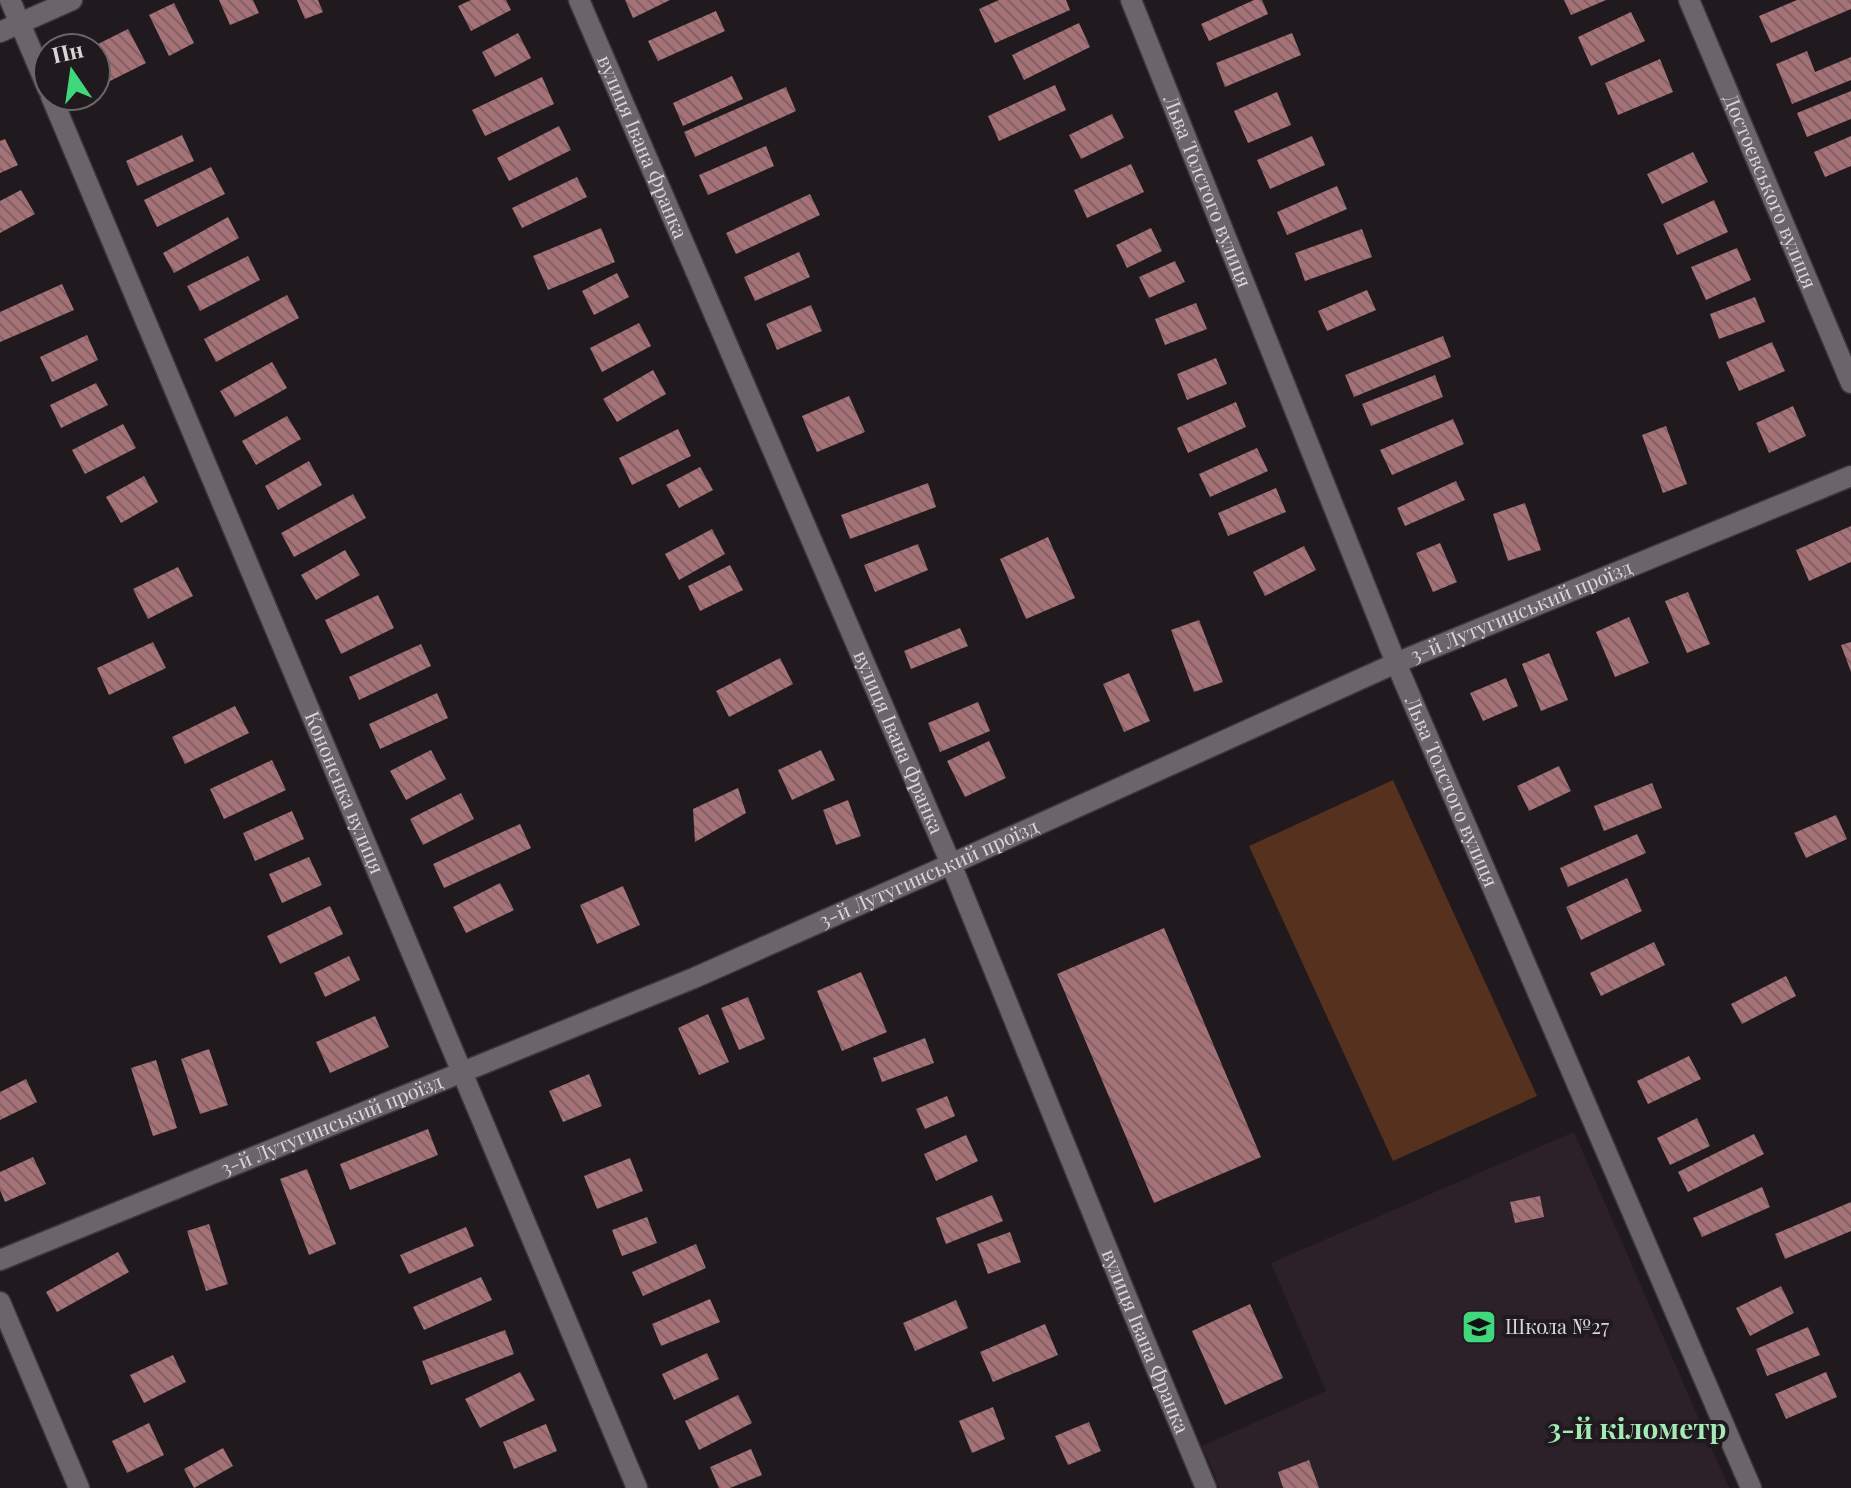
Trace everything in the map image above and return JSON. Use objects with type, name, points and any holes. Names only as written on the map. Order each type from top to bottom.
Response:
[{"type":"street","points":[[10,0],[32,51]]},
{"type":"street","points":[[0,32],[72,0]]},
{"type":"street","name":"вулиця Івана Франка","points":[[579,0],[951,864],[1206,1488]]},
{"type":"street","name":"Льва Толстого вулиця","points":[[1131,0],[1396,663],[1751,1488]]},
{"type":"street","name":"Достоєвського вулиця","points":[[1689,0],[1851,383]]},
{"type":"street","name":"Кононенка вулиця","points":[[58,112],[637,1488]]},
{"type":"street","name":"3-й Лутугинський проїзд","points":[[0,1260],[694,978],[1396,663],[1851,476]]},
{"type":"street","points":[[0,1302],[79,1488]]},
{"type":"shaded area","points":[[1393,780],[1537,1096],[1393,1161],[1249,846]]},
{"type":"shaded area","name":"Школа №27","points":[[1574,1132],[1729,1488],[1220,1488],[1202,1446],[1326,1391],[1271,1263]]},
{"type":"building","points":[[219,0],[253,0],[259,13],[230,25]]},
{"type":"building","points":[[297,0],[318,0],[323,12],[305,19]]},
{"type":"building","points":[[471,0],[506,0],[511,10],[471,31],[458,6]]},
{"type":"building","points":[[625,0],[670,0],[633,18]]},
{"type":"building","points":[[999,0],[1066,0],[1070,10],[995,43],[979,9]]},
{"type":"building","points":[[1254,0],[1262,0],[1268,14],[1209,41],[1201,24]]},
{"type":"building","points":[[1564,0],[1606,0],[1571,15]]},
{"type":"building","points":[[1797,0],[1851,0],[1851,9],[1771,43],[1759,16]]},
{"type":"building","points":[[174,3],[194,43],[169,56],[149,15]]},
{"type":"building","points":[[716,11],[725,31],[658,61],[648,41]]},
{"type":"building","points":[[1631,12],[1645,41],[1591,66],[1578,37]]},
{"type":"building","points":[[1079,23],[1090,47],[1024,80],[1012,55]]},
{"type":"building","points":[[128,29],[146,63],[112,80],[112,37]]},
{"type":"building","points":[[518,33],[531,58],[495,77],[482,52]]},
{"type":"building","points":[[1292,33],[1301,55],[1225,87],[1216,63]]},
{"type":"building","points":[[1807,51],[1815,72],[1851,57],[1851,80],[1792,104],[1776,64]]},
{"type":"building","points":[[1660,59],[1673,92],[1618,115],[1605,83]]},
{"type":"building","points":[[732,76],[743,99],[683,126],[673,103]]},
{"type":"building","points":[[542,77],[554,104],[485,136],[472,110]]},
{"type":"building","points":[[1055,85],[1066,110],[999,141],[988,116]]},
{"type":"building","points":[[786,87],[796,111],[695,157],[684,132]]},
{"type":"building","points":[[1851,91],[1851,119],[1807,137],[1797,113]]},
{"type":"building","points":[[1277,92],[1291,125],[1248,143],[1234,111]]},
{"type":"building","points":[[1112,114],[1124,138],[1081,159],[1069,135]]},
{"type":"building","points":[[559,126],[571,150],[509,181],[497,158]]},
{"type":"building","points":[[182,135],[194,161],[137,186],[126,161]]},
{"type":"building","points":[[1312,136],[1325,165],[1270,189],[1257,160]]},
{"type":"building","points":[[1851,136],[1851,166],[1825,177],[1814,152]]},
{"type":"building","points":[[5,139],[18,165],[0,173],[0,141]]},
{"type":"building","points":[[766,146],[774,166],[708,195],[699,175]]},
{"type":"building","points":[[1693,152],[1708,182],[1662,204],[1647,174]]},
{"type":"building","points":[[1131,164],[1144,192],[1087,218],[1074,190]]},
{"type":"building","points":[[211,167],[225,194],[157,227],[144,200]]},
{"type":"building","points":[[577,177],[587,197],[522,228],[512,208]]},
{"type":"building","points":[[1337,186],[1347,209],[1287,235],[1277,212]]},
{"type":"building","points":[[21,190],[35,214],[0,233],[0,201]]},
{"type":"building","points":[[810,194],[820,215],[736,254],[726,233]]},
{"type":"building","points":[[1714,200],[1728,232],[1677,255],[1663,224]]},
{"type":"building","points":[[228,217],[239,238],[174,273],[163,253]]},
{"type":"building","points":[[601,228],[615,262],[548,290],[533,256]]},
{"type":"building","points":[[1151,228],[1162,251],[1127,268],[1116,245]]},
{"type":"building","points":[[1362,229],[1372,257],[1305,281],[1295,253]]},
{"type":"building","points":[[1737,248],[1751,280],[1706,300],[1691,267]]},
{"type":"building","points":[[799,252],[810,277],[755,301],[744,277]]},
{"type":"building","points":[[248,256],[260,280],[200,311],[187,286]]},
{"type":"building","points":[[1175,261],[1185,282],[1149,298],[1139,277]]},
{"type":"building","points":[[617,273],[629,297],[594,315],[582,291]]},
{"type":"building","points":[[62,284],[74,310],[0,342],[0,312]]},
{"type":"building","points":[[1367,290],[1376,310],[1327,331],[1318,311]]},
{"type":"building","points":[[287,295],[299,318],[216,362],[204,339]]},
{"type":"building","points":[[1755,297],[1765,322],[1719,339],[1710,314]]},
{"type":"building","points":[[1196,303],[1207,329],[1165,345],[1155,319]]},
{"type":"building","points":[[811,305],[822,331],[777,350],[766,324]]},
{"type":"building","points":[[639,323],[651,346],[602,372],[590,348]]},
{"type":"building","points":[[87,335],[98,360],[52,382],[40,357]]},
{"type":"building","points":[[1443,336],[1451,357],[1354,397],[1345,375]]},
{"type":"building","points":[[1772,342],[1785,371],[1739,391],[1726,362]]},
{"type":"building","points":[[1216,358],[1227,384],[1187,400],[1177,374]]},
{"type":"building","points":[[272,362],[287,388],[235,417],[220,391]]},
{"type":"building","points":[[653,370],[666,394],[617,422],[603,399]]},
{"type":"building","points":[[1435,375],[1443,397],[1371,426],[1362,404]]},
{"type":"building","points":[[96,383],[108,405],[61,428],[50,405]]},
{"type":"building","points":[[849,396],[865,432],[817,452],[802,416]]},
{"type":"building","points":[[1236,402],[1246,427],[1188,453],[1177,428]]},
{"type":"building","points":[[1793,406],[1806,436],[1769,453],[1756,423]]},
{"type":"building","points":[[287,416],[301,439],[256,465],[242,441]]},
{"type":"building","points":[[1453,419],[1464,444],[1392,475],[1380,450]]},
{"type":"building","points":[[123,424],[136,448],[85,474],[72,450]]},
{"type":"building","points":[[1666,426],[1687,484],[1663,493],[1642,435]]},
{"type":"building","points":[[678,429],[691,456],[632,485],[619,458]]},
{"type":"building","points":[[1257,448],[1268,471],[1210,497],[1199,474]]},
{"type":"building","points":[[309,461],[322,485],[278,510],[265,486]]},
{"type":"building","points":[[700,467],[713,490],[679,508],[666,485]]},
{"type":"building","points":[[144,476],[158,502],[121,523],[106,497]]},
{"type":"building","points":[[1456,481],[1465,500],[1405,526],[1397,508]]},
{"type":"building","points":[[928,483],[936,507],[850,539],[841,515]]},
{"type":"building","points":[[1276,488],[1286,512],[1228,536],[1218,513]]},
{"type":"building","points":[[353,494],[366,518],[294,557],[281,533]]},
{"type":"building","points":[[1525,503],[1541,550],[1508,561],[1493,514]]},
{"type":"building","points":[[1851,526],[1851,562],[1809,581],[1796,550]]},
{"type":"building","points":[[712,529],[725,554],[679,580],[665,554]]},
{"type":"building","points":[[1048,537],[1075,598],[1026,619],[1000,559]]},
{"type":"building","points":[[1440,543],[1457,582],[1433,592],[1416,553]]},
{"type":"building","points":[[918,544],[928,570],[875,592],[864,565]]},
{"type":"building","points":[[1304,546],[1316,570],[1265,596],[1253,572]]},
{"type":"building","points":[[345,550],[360,575],[316,600],[301,575]]},
{"type":"building","points":[[730,565],[743,590],[700,611],[688,586]]},
{"type":"building","points":[[178,567],[193,596],[148,619],[133,589]]},
{"type":"building","points":[[1688,592],[1710,644],[1687,653],[1665,601]]},
{"type":"building","points":[[378,595],[394,628],[341,654],[325,620]]},
{"type":"building","points":[[1629,617],[1649,663],[1615,677],[1596,632]]},
{"type":"building","points":[[1199,620],[1223,682],[1194,692],[1171,630]]},
{"type":"building","points":[[960,628],[968,646],[911,669],[904,651]]},
{"type":"building","points":[[153,642],[166,668],[109,695],[97,668]]},
{"type":"building","points":[[1851,642],[1851,672],[1841,645]]},
{"type":"building","points":[[421,644],[431,666],[359,700],[349,677]]},
{"type":"building","points":[[1549,653],[1568,700],[1541,711],[1522,664]]},
{"type":"building","points":[[780,658],[793,684],[729,717],[716,691]]},
{"type":"building","points":[[1129,673],[1150,721],[1124,732],[1103,684]]},
{"type":"building","points":[[1506,678],[1518,706],[1483,721],[1470,693]]},
{"type":"building","points":[[437,693],[448,718],[380,749],[369,724]]},
{"type":"building","points":[[978,702],[990,731],[940,752],[928,723]]},
{"type":"building","points":[[235,706],[249,733],[185,764],[172,737]]},
{"type":"building","points":[[989,741],[1006,778],[965,797],[947,761]]},
{"type":"building","points":[[431,750],[446,779],[406,800],[390,771]]},
{"type":"building","points":[[821,750],[835,780],[792,800],[778,770]]},
{"type":"building","points":[[272,760],[286,790],[224,819],[210,789]]},
{"type":"building","points":[[1559,766],[1571,791],[1529,811],[1517,786]]},
{"type":"building","points":[[1652,783],[1662,808],[1604,831],[1594,806]]},
{"type":"building","points":[[738,788],[746,813],[695,842],[693,809]]},
{"type":"building","points":[[461,793],[474,819],[423,845],[410,819]]},
{"type":"building","points":[[848,800],[861,836],[836,845],[823,810]]},
{"type":"building","points":[[292,811],[304,839],[255,861],[243,833]]},
{"type":"building","points":[[1836,815],[1847,839],[1806,858],[1794,833]]},
{"type":"building","points":[[520,824],[531,848],[444,888],[433,864]]},
{"type":"building","points":[[1637,834],[1646,853],[1568,887],[1560,868]]},
{"type":"building","points":[[309,857],[322,885],[282,903],[269,874]]},
{"type":"building","points":[[1627,878],[1642,911],[1581,940],[1566,907]]},
{"type":"building","points":[[500,883],[514,910],[466,933],[453,907]]},
{"type":"building","points":[[623,886],[640,925],[597,944],[580,905]]},
{"type":"building","points":[[330,906],[343,934],[280,964],[267,936]]},
{"type":"building","points":[[1164,928],[1261,1157],[1154,1203],[1057,974]]},
{"type":"building","points":[[1654,942],[1665,965],[1601,996],[1590,973]]},
{"type":"building","points":[[349,956],[360,980],[325,997],[314,973]]},
{"type":"building","points":[[861,972],[887,1032],[842,1051],[817,991]]},
{"type":"building","points":[[1786,976],[1796,996],[1742,1024],[1731,1004]]},
{"type":"building","points":[[748,997],[765,1039],[739,1050],[721,1008]]},
{"type":"building","points":[[708,1014],[729,1062],[699,1075],[678,1028]]},
{"type":"building","points":[[375,1016],[389,1047],[330,1073],[316,1042]]},
{"type":"building","points":[[925,1038],[934,1063],[882,1082],[873,1058]]},
{"type":"building","points":[[209,1049],[228,1105],[200,1114],[181,1059]]},
{"type":"building","points":[[1689,1056],[1701,1079],[1648,1104],[1637,1081]]},
{"type":"building","points":[[156,1060],[177,1128],[153,1136],[131,1068]]},
{"type":"building","points":[[589,1074],[602,1106],[563,1122],[549,1091]]},
{"type":"building","points":[[26,1079],[37,1102],[0,1120],[0,1092]]},
{"type":"building","points":[[947,1096],[955,1116],[925,1129],[916,1109]]},
{"type":"building","points":[[1697,1118],[1710,1146],[1670,1165],[1657,1138]]},
{"type":"building","points":[[428,1129],[438,1155],[350,1190],[340,1164]]},
{"type":"building","points":[[1754,1134],[1764,1154],[1688,1192],[1678,1172]]},
{"type":"building","points":[[966,1135],[978,1161],[936,1181],[924,1154]]},
{"type":"building","points":[[33,1157],[46,1184],[5,1202],[0,1190],[0,1172]]},
{"type":"building","points":[[630,1158],[643,1191],[597,1209],[584,1176]]},
{"type":"building","points":[[307,1169],[336,1244],[309,1255],[280,1179]]},
{"type":"building","points":[[1762,1187],[1770,1207],[1702,1237],[1693,1218]]},
{"type":"building","points":[[992,1195],[1003,1221],[946,1244],[936,1218]]},
{"type":"building","points":[[1540,1196],[1544,1217],[1515,1223],[1510,1202]]},
{"type":"building","points":[[1851,1202],[1851,1231],[1785,1259],[1775,1234]]},
{"type":"building","points":[[647,1217],[657,1243],[622,1256],[612,1230]]},
{"type":"building","points":[[209,1224],[228,1284],[206,1291],[187,1231]]},
{"type":"building","points":[[466,1227],[474,1246],[409,1274],[400,1255]]},
{"type":"building","points":[[1010,1232],[1021,1262],[988,1274],[977,1244]]},
{"type":"building","points":[[696,1244],[706,1268],[643,1296],[632,1272]]},
{"type":"building","points":[[118,1252],[129,1272],[57,1312],[46,1292]]},
{"type":"building","points":[[481,1277],[492,1300],[424,1330],[413,1307]]},
{"type":"building","points":[[1781,1286],[1794,1313],[1750,1336],[1736,1308]]},
{"type":"building","points":[[710,1299],[720,1322],[661,1346],[652,1324]]},
{"type":"building","points":[[956,1300],[968,1328],[915,1351],[903,1323]]},
{"type":"building","points":[[1250,1304],[1283,1378],[1225,1405],[1192,1331]]},
{"type":"building","points":[[1045,1324],[1058,1355],[993,1382],[980,1352]]},
{"type":"building","points":[[1808,1327],[1820,1355],[1767,1376],[1756,1349]]},
{"type":"building","points":[[505,1330],[514,1354],[431,1385],[422,1361]]},
{"type":"building","points":[[707,1353],[719,1379],[674,1400],[662,1374]]},
{"type":"building","points":[[173,1355],[186,1382],[144,1403],[130,1375]]},
{"type":"building","points":[[520,1372],[535,1400],[480,1428],[465,1399]]},
{"type":"building","points":[[1826,1372],[1837,1397],[1786,1419],[1775,1394]]},
{"type":"building","points":[[738,1395],[752,1423],[699,1450],[685,1421]]},
{"type":"building","points":[[993,1407],[1005,1439],[972,1453],[959,1421]]},
{"type":"building","points":[[1089,1422],[1101,1451],[1068,1465],[1055,1436]]},
{"type":"building","points":[[149,1423],[164,1455],[127,1473],[112,1441]]},
{"type":"building","points":[[546,1424],[557,1451],[514,1469],[503,1442]]},
{"type":"building","points":[[223,1448],[233,1466],[194,1488],[184,1469]]},
{"type":"building","points":[[751,1449],[762,1475],[730,1488],[719,1488],[710,1467]]},
{"type":"building","points":[[1309,1460],[1319,1488],[1283,1488],[1278,1472]]},
{"type":"place","name":"Школа №27","points":[[1479,1327]]},
{"type":"district","name":"3-й кілометр","points":[[1637,1429]]}]
